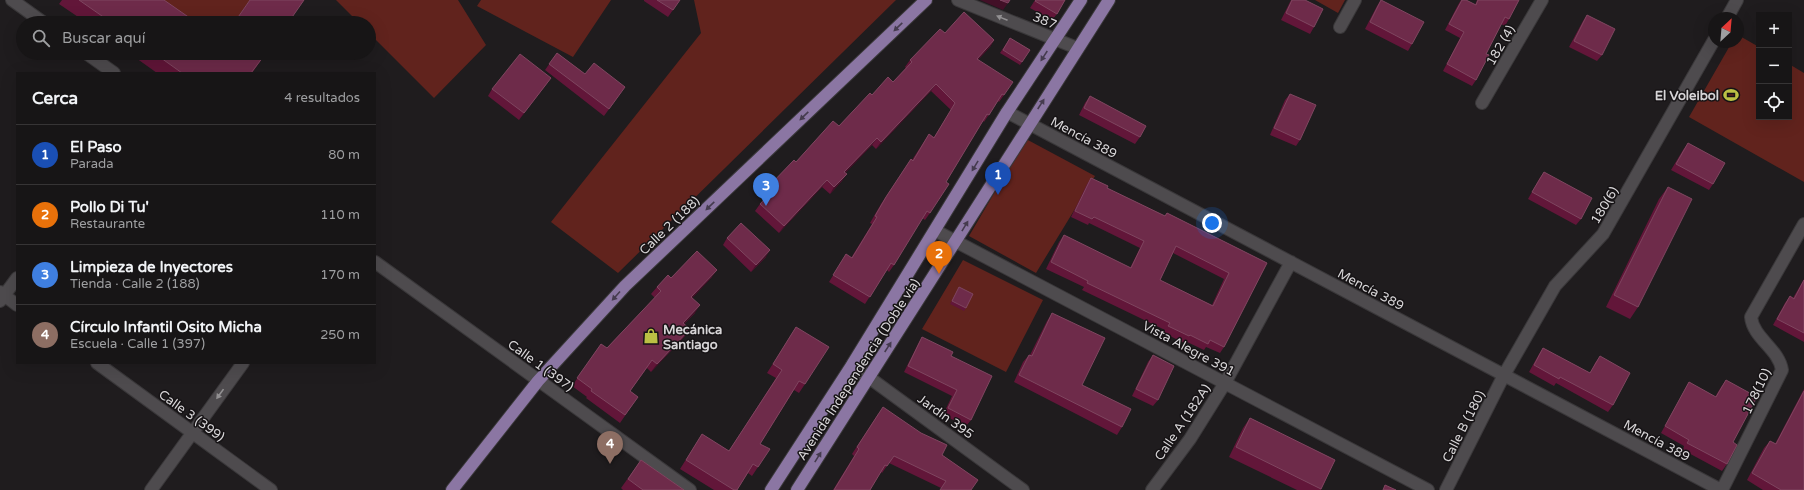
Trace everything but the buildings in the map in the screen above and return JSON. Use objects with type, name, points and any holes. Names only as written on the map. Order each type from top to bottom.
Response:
[{"type":"main road","name":"Calle 2 (188)","points":[[452,490],[538,381],[625,286],[926,0]]},
{"type":"main road","name":"Avenida Independencia (Doble vía)","points":[[772,490],[936,231],[1007,112],[1081,0]]},
{"type":"main road","name":"Avenida Independencia (Doble vía)","points":[[797,490],[956,242],[1108,0]]},
{"type":"street","points":[[12,0],[34,16]]},
{"type":"street","name":"387","points":[[958,0],[1077,48]]},
{"type":"street","points":[[1340,26],[1355,0]]},
{"type":"street","name":"182 (4)","points":[[1482,103],[1542,0]]},
{"type":"street","points":[[1730,12],[1737,0]]},
{"type":"street","name":"180(6)","points":[[1504,375],[1555,286],[1603,234],[1709,48]]},
{"type":"street","points":[[96,60],[113,72]]},
{"type":"street","name":"Mencía 389","points":[[1007,112],[1722,490]]},
{"type":"street","name":"178(10)","points":[[1722,490],[1782,370],[1781,362],[1752,325],[1751,317],[1804,224]]},
{"type":"street","name":"Vista Alegre 391","points":[[936,231],[1428,490]]},
{"type":"street","name":"Calle A (182A)","points":[[1152,490],[1190,439],[1225,383],[1291,262]]},
{"type":"street","name":"Calle 1 (397)","points":[[376,263],[690,490]]},
{"type":"street","points":[[16,279],[1,296],[16,304]]},
{"type":"street","name":"Calle 3 (399)","points":[[98,364],[271,490]]},
{"type":"street","points":[[151,490],[242,364]]},
{"type":"street","name":"Jardín 395","points":[[852,365],[1023,490]]},
{"type":"street","name":"Calle B (180)","points":[[1446,490],[1504,375]]},
{"type":"shaded area","points":[[140,0],[250,0],[239,16],[162,16]]},
{"type":"shaded area","points":[[336,0],[458,0],[486,45],[434,98],[376,40],[376,16],[352,16]]},
{"type":"shaded area","points":[[481,0],[611,0],[573,57],[477,6]]},
{"type":"shaded area","points":[[694,0],[896,0],[618,273],[551,222],[701,33]]},
{"type":"shaded area","points":[[1315,0],[1345,0],[1338,13]]},
{"type":"shaded area","name":"El Voleibol","points":[[1744,38],[1756,45],[1756,120],[1792,120],[1792,66],[1804,73],[1804,182],[1689,117],[1729,48],[1744,48]]},
{"type":"shaded area","points":[[1026,139],[1095,176],[1036,273],[969,236]]},
{"type":"shaded area","points":[[963,260],[1043,300],[1006,372],[922,329]]},
{"type":"place","name":"El Voleibol","points":[[1731,95]]},
{"type":"place","name":"El Paso","points":[[998,195]]},
{"type":"place","name":"Limpieza de Inyectores","points":[[766,206]]},
{"type":"place","name":"Pollo Di Tu'","points":[[939,274]]},
{"type":"place","name":"Mecánica Santiago","points":[[651,336]]},
{"type":"place","name":"Círculo Infantil Osito Micha","points":[[610,464]]}]
